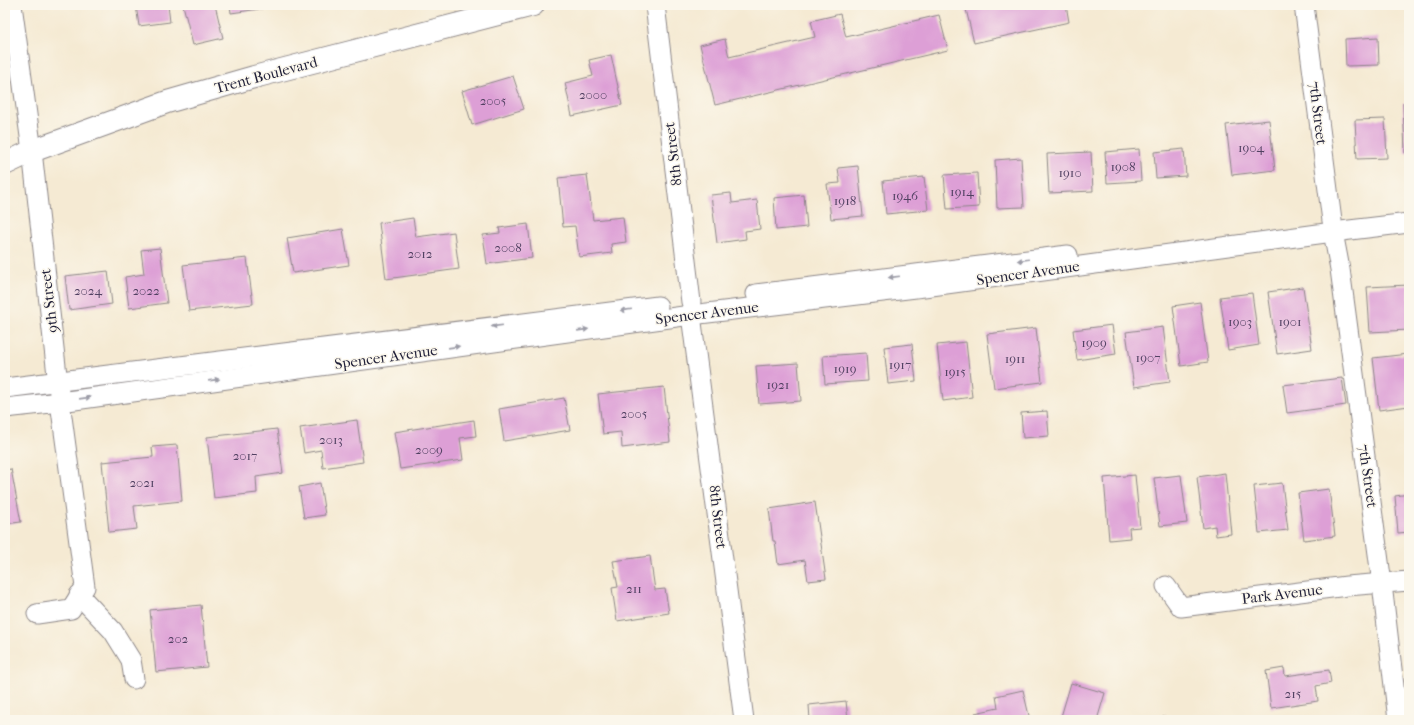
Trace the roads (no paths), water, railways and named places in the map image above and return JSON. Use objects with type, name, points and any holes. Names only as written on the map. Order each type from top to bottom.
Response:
[{"type":"street","name":"Trent Boulevard","points":[[5,164],[32,151],[167,102],[254,77],[532,5]]},
{"type":"street","name":"8th Street","points":[[655,5],[691,308],[744,720]]},
{"type":"street","name":"7th Street","points":[[1304,5],[1332,227],[1340,269],[1382,584],[1398,720]]},
{"type":"street","name":"9th Street","points":[[10,14],[32,151],[60,402],[85,587],[71,609],[37,614]]},
{"type":"street","name":"Spencer Avenue","points":[[5,388],[691,308],[1332,227],[1409,212]]},
{"type":"street","name":"Spencer Avenue","points":[[1332,227],[1409,223]]},
{"type":"street","name":"Spencer Avenue","points":[[5,408],[60,402],[691,308]]},
{"type":"street","name":"Park Avenue","points":[[1166,586],[1181,607],[1339,587],[1382,584],[1409,580]]},
{"type":"street","points":[[79,595],[114,631],[131,660],[134,679]]}]
